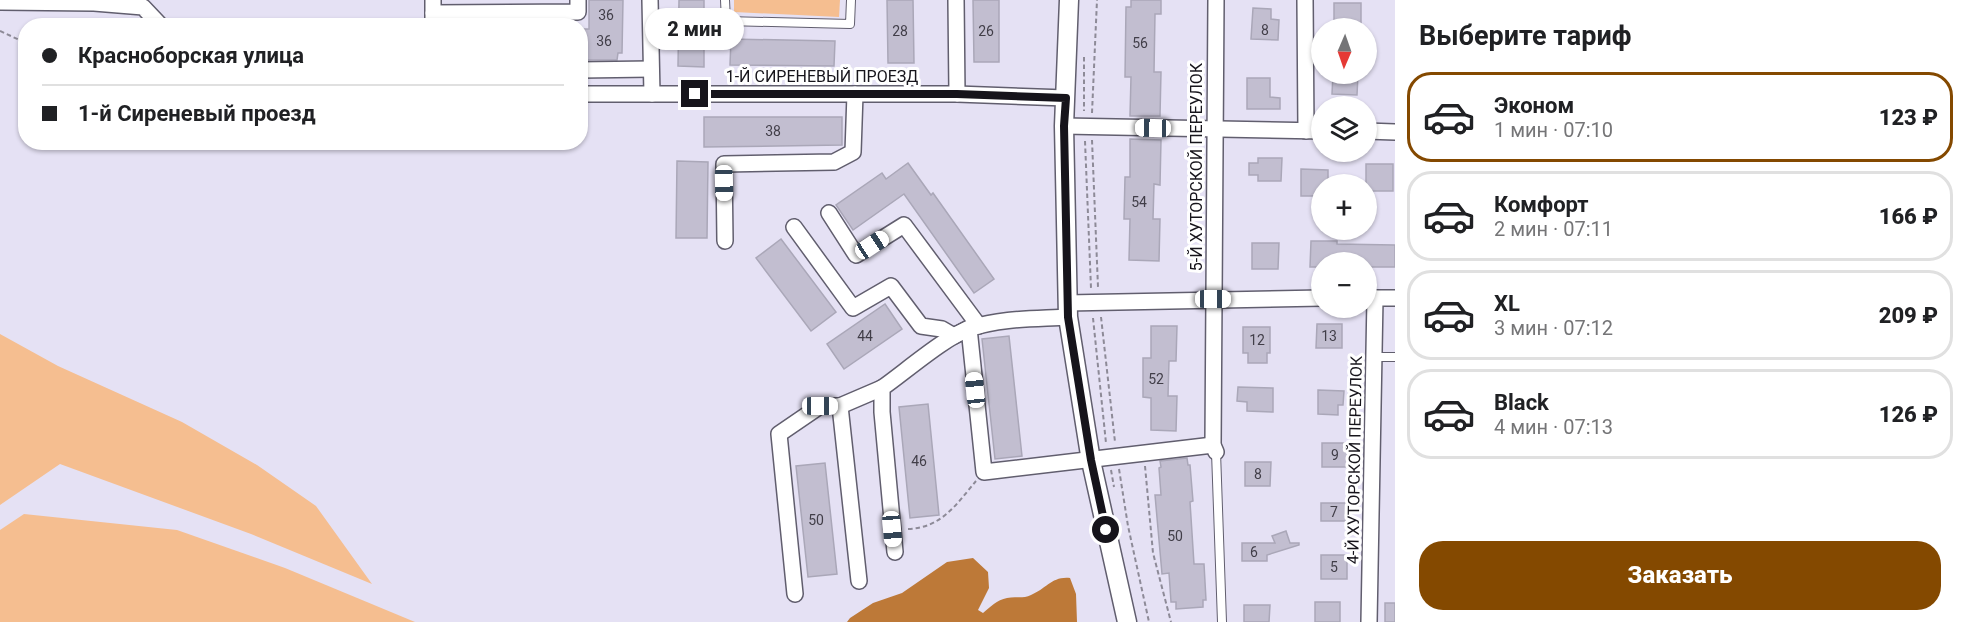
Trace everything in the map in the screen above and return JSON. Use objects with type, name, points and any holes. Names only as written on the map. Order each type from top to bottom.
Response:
[{"type":"street","points":[[433,13],[502,6],[578,12],[578,0]]},
{"type":"street","points":[[650,0],[652,94]]},
{"type":"street","points":[[956,0],[957,94]]},
{"type":"street","points":[[1068,0],[1064,126],[1067,310],[1091,460],[1127,622]]},
{"type":"street","name":"5-Й ХУТОРСКОЙ ПЕРЕУЛОК","points":[[1214,449],[1216,0]]},
{"type":"street","points":[[1305,0],[1306,130]]},
{"type":"street","points":[[0,2],[143,3],[155,18]]},
{"type":"street","points":[[588,70],[651,69]]},
{"type":"street","name":"1-Й СИРЕНЕВЫЙ ПРОЕЗД","points":[[588,94],[957,94],[1066,98]]},
{"type":"street","points":[[725,242],[724,164],[834,162],[853,152],[855,94]]},
{"type":"street","points":[[1064,126],[1311,130]]},
{"type":"street","points":[[1377,131],[1395,132]]},
{"type":"street","points":[[828,213],[856,255],[904,225],[974,327],[984,472],[1214,449]]},
{"type":"street","points":[[794,227],[853,308],[891,286],[921,326],[942,328],[954,336]]},
{"type":"street","points":[[795,594],[779,434],[820,406],[840,406],[882,388],[954,336],[974,327],[1067,310],[1213,299],[1311,298]]},
{"type":"street","points":[[1377,298],[1395,298]]},
{"type":"street","name":"4-Й ХУТОРСКОЙ ПЕРЕУЛОК","points":[[1369,622],[1374,357],[1372,318]]},
{"type":"street","points":[[882,388],[882,412],[895,552]]},
{"type":"street","points":[[840,406],[859,580]]},
{"type":"lane","points":[[725,0],[726,21],[850,24],[850,0]]},
{"type":"lane","points":[[1374,357],[1395,357]]},
{"type":"lane","name":"5-Й ХУТОРСКОЙ ПЕРЕУЛОК","points":[[1214,449],[1222,622]]},
{"type":"path","points":[[0,31],[18,39]]},
{"type":"path","points":[[1144,460],[1153,553],[1171,622]]},
{"type":"path","points":[[904,529],[920,528],[946,516],[984,472]]},
{"type":"shaded area","points":[[734,0],[840,0],[839,17],[734,12]]},
{"type":"shaded area","points":[[0,334],[58,366],[182,422],[257,465],[316,506],[372,584],[251,534],[60,464],[0,505]]},
{"type":"shaded area","points":[[24,514],[177,530],[285,568],[415,622],[0,622],[0,530]]},
{"type":"shaded area","points":[[973,558],[988,572],[989,588],[978,610],[983,613],[1003,599],[1028,596],[1058,579],[1070,578],[1076,594],[1077,622],[847,622],[873,603],[902,593],[947,562]]},
{"type":"building","points":[[589,0],[623,0],[622,53],[618,53],[617,60],[588,60]]},
{"type":"building","points":[[679,0],[704,0],[704,67],[678,66]]},
{"type":"building","points":[[887,0],[913,0],[914,63],[888,63]]},
{"type":"building","points":[[973,0],[999,0],[999,62],[974,62]]},
{"type":"building","points":[[1131,0],[1161,0],[1161,14],[1155,14],[1154,72],[1161,72],[1160,116],[1130,116],[1131,77],[1125,77],[1126,7],[1131,7]]},
{"type":"building","points":[[1334,3],[1361,3],[1361,18],[1334,18]]},
{"type":"building","points":[[1253,8],[1271,9],[1271,19],[1279,20],[1278,40],[1251,39]]},
{"type":"building","points":[[731,39],[835,41],[834,66],[730,65]]},
{"type":"building","points":[[1247,78],[1270,78],[1270,97],[1280,98],[1280,109],[1247,109]]},
{"type":"building","points":[[1332,84],[1358,84],[1357,95],[1332,94]]},
{"type":"building","points":[[704,117],[842,117],[842,145],[704,147]]},
{"type":"building","points":[[1130,139],[1161,140],[1160,185],[1154,184],[1153,219],[1160,219],[1159,261],[1129,260],[1130,219],[1124,219],[1125,177],[1130,177]]},
{"type":"building","points":[[1258,158],[1282,158],[1281,181],[1258,181],[1258,175],[1249,175],[1249,163],[1258,163]]},
{"type":"building","points":[[677,161],[708,162],[707,238],[676,238]]},
{"type":"building","points":[[908,163],[931,195],[933,193],[994,279],[974,293],[904,194],[853,230],[836,205],[882,173],[886,179]]},
{"type":"building","points":[[1366,164],[1393,164],[1393,191],[1377,191],[1377,174],[1366,174]]},
{"type":"building","points":[[1301,169],[1328,170],[1328,174],[1311,174],[1311,196],[1301,196]]},
{"type":"building","points":[[781,239],[836,312],[811,331],[756,258]]},
{"type":"building","points":[[1311,241],[1395,245],[1395,267],[1377,267],[1377,252],[1311,252],[1310,267]]},
{"type":"building","points":[[1252,243],[1279,243],[1278,269],[1252,269]]},
{"type":"building","points":[[885,304],[902,329],[844,369],[827,344]]},
{"type":"building","points":[[1317,324],[1342,324],[1342,348],[1316,348]]},
{"type":"building","points":[[1151,326],[1177,326],[1176,361],[1169,361],[1168,396],[1177,396],[1176,431],[1151,430],[1151,398],[1143,397],[1143,358],[1151,358]]},
{"type":"building","points":[[1243,327],[1270,327],[1270,353],[1267,353],[1267,363],[1248,363],[1248,353],[1243,353]]},
{"type":"building","points":[[1009,336],[1022,456],[995,459],[982,339]]},
{"type":"building","points":[[1238,387],[1273,388],[1273,412],[1247,411],[1247,402],[1237,401]]},
{"type":"building","points":[[1318,390],[1344,391],[1343,405],[1338,405],[1338,415],[1318,414]]},
{"type":"building","points":[[928,404],[939,515],[910,518],[899,407]]},
{"type":"building","points":[[1322,443],[1348,443],[1348,467],[1322,467]]},
{"type":"building","points":[[1187,458],[1188,465],[1190,465],[1193,501],[1190,502],[1194,564],[1204,564],[1206,600],[1203,600],[1203,607],[1176,609],[1176,602],[1171,602],[1169,573],[1162,574],[1155,495],[1161,495],[1160,461]]},
{"type":"building","points":[[1245,462],[1271,462],[1270,486],[1245,486]]},
{"type":"building","points":[[825,463],[837,574],[808,577],[796,466]]},
{"type":"building","points":[[1321,503],[1347,503],[1347,521],[1321,521]]},
{"type":"building","points":[[1286,531],[1290,543],[1299,543],[1299,545],[1267,555],[1267,561],[1242,561],[1242,543],[1275,543],[1272,536]]},
{"type":"building","points":[[1321,555],[1347,555],[1347,579],[1321,579]]},
{"type":"building","points":[[1315,602],[1340,602],[1340,622],[1315,622]]},
{"type":"building","points":[[1385,603],[1395,603],[1395,622],[1385,622]]},
{"type":"building","points":[[1244,605],[1270,605],[1269,622],[1244,622]]},
{"type":"route","points":[[695,94],[957,94],[1066,98],[1064,126],[1068,317],[1091,460],[1106,530]]}]
